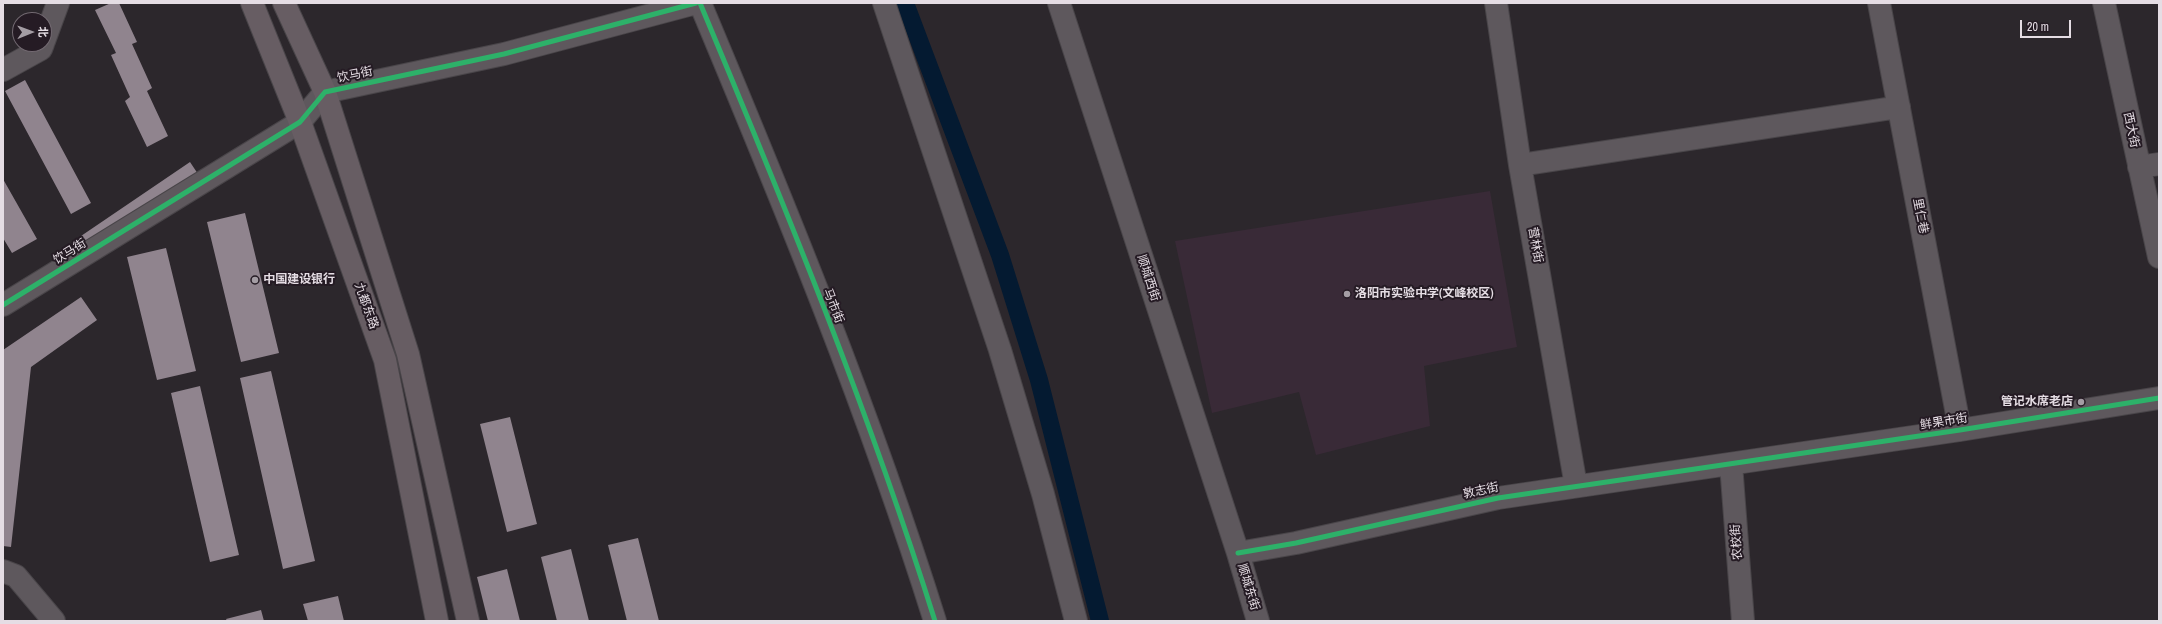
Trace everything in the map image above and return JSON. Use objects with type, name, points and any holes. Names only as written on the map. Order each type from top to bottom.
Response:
[{"type":"highway","name":"九都东路","points":[[252,3],[300,122],[386,360],[437,621]]},
{"type":"highway","name":"九都东路","points":[[284,3],[325,92],[408,354],[468,621]]},
{"type":"street","points":[[52,20],[58,3]]},
{"type":"street","name":"饮马街","points":[[3,305],[300,122],[325,92],[504,54],[696,3]]},
{"type":"street","name":"马市街","points":[[700,3],[816,290],[910,539],[935,621]]},
{"type":"street","points":[[884,3],[1000,350],[1043,494],[1076,621]]},
{"type":"street","name":"营林街","points":[[1496,3],[1520,165],[1576,486]]},
{"type":"street","name":"里仁巷","points":[[1880,3],[1960,430]]},
{"type":"street","name":"西大街","points":[[2104,3],[2149,166],[2159,257]]},
{"type":"street","name":"顺城西街","points":[[1065,4],[1238,553]]},
{"type":"street","points":[[3,70],[36,52]]},
{"type":"street","points":[[1520,165],[1899,107]]},
{"type":"street","name":"鲜果市街","points":[[1731,464],[1960,430],[2159,398]]},
{"type":"street","name":"敦志街","points":[[1238,553],[1296,543],[1498,498],[1731,464]]},
{"type":"street","name":"农校街","points":[[1731,464],[1743,621]]},
{"type":"street","name":"顺城东街","points":[[1238,553],[1258,621]]},
{"type":"street","points":[[3,570],[16,576],[54,621]]},
{"type":"shaded area","name":"洛阳市实验中学(文峰校区)","points":[[1490,191],[1517,347],[1424,366],[1430,426],[1316,455],[1299,392],[1212,413],[1175,241]]},
{"type":"building","points":[[111,3],[119,3],[137,42],[132,44],[152,88],[147,91],[168,136],[147,147],[125,101],[130,97],[111,55],[116,53],[95,10]]},
{"type":"building","points":[[25,80],[91,203],[71,214],[5,91]]},
{"type":"building","points":[[190,162],[198,174],[89,248],[81,236]]},
{"type":"building","points":[[3,179],[37,239],[12,253],[3,238]]},
{"type":"building","points":[[245,213],[279,353],[241,362],[207,222]]},
{"type":"building","points":[[166,248],[196,371],[157,380],[127,257]]},
{"type":"building","points":[[81,297],[97,320],[31,367],[11,547],[3,546],[3,350]]},
{"type":"building","points":[[271,371],[315,561],[283,569],[240,378]]},
{"type":"building","points":[[200,386],[239,555],[210,562],[171,393]]},
{"type":"building","points":[[510,417],[537,524],[507,532],[480,424]]},
{"type":"building","points":[[638,538],[659,621],[627,621],[608,545]]},
{"type":"building","points":[[571,549],[589,621],[557,621],[541,557]]},
{"type":"building","points":[[507,569],[520,621],[488,621],[477,577]]},
{"type":"building","points":[[338,596],[344,621],[308,621],[303,604]]},
{"type":"building","points":[[261,610],[264,621],[227,621],[226,619]]},
{"type":"waterway","points":[[905,3],[1000,255],[1039,380],[1100,621]]},
{"type":"cycle path","points":[[3,305],[300,122],[325,92],[504,54],[696,3]]},
{"type":"cycle path","points":[[700,3],[825,309],[882,464],[935,621]]},
{"type":"cycle path","points":[[1238,553],[1296,543],[1498,498],[1960,430],[2159,398]]},
{"type":"place","name":"中国建设银行","points":[[255,280]]},
{"type":"place","name":"洛阳市实验中学(文峰校区)","points":[[1347,294]]},
{"type":"place","name":"管记水席老店","points":[[2081,402]]}]
